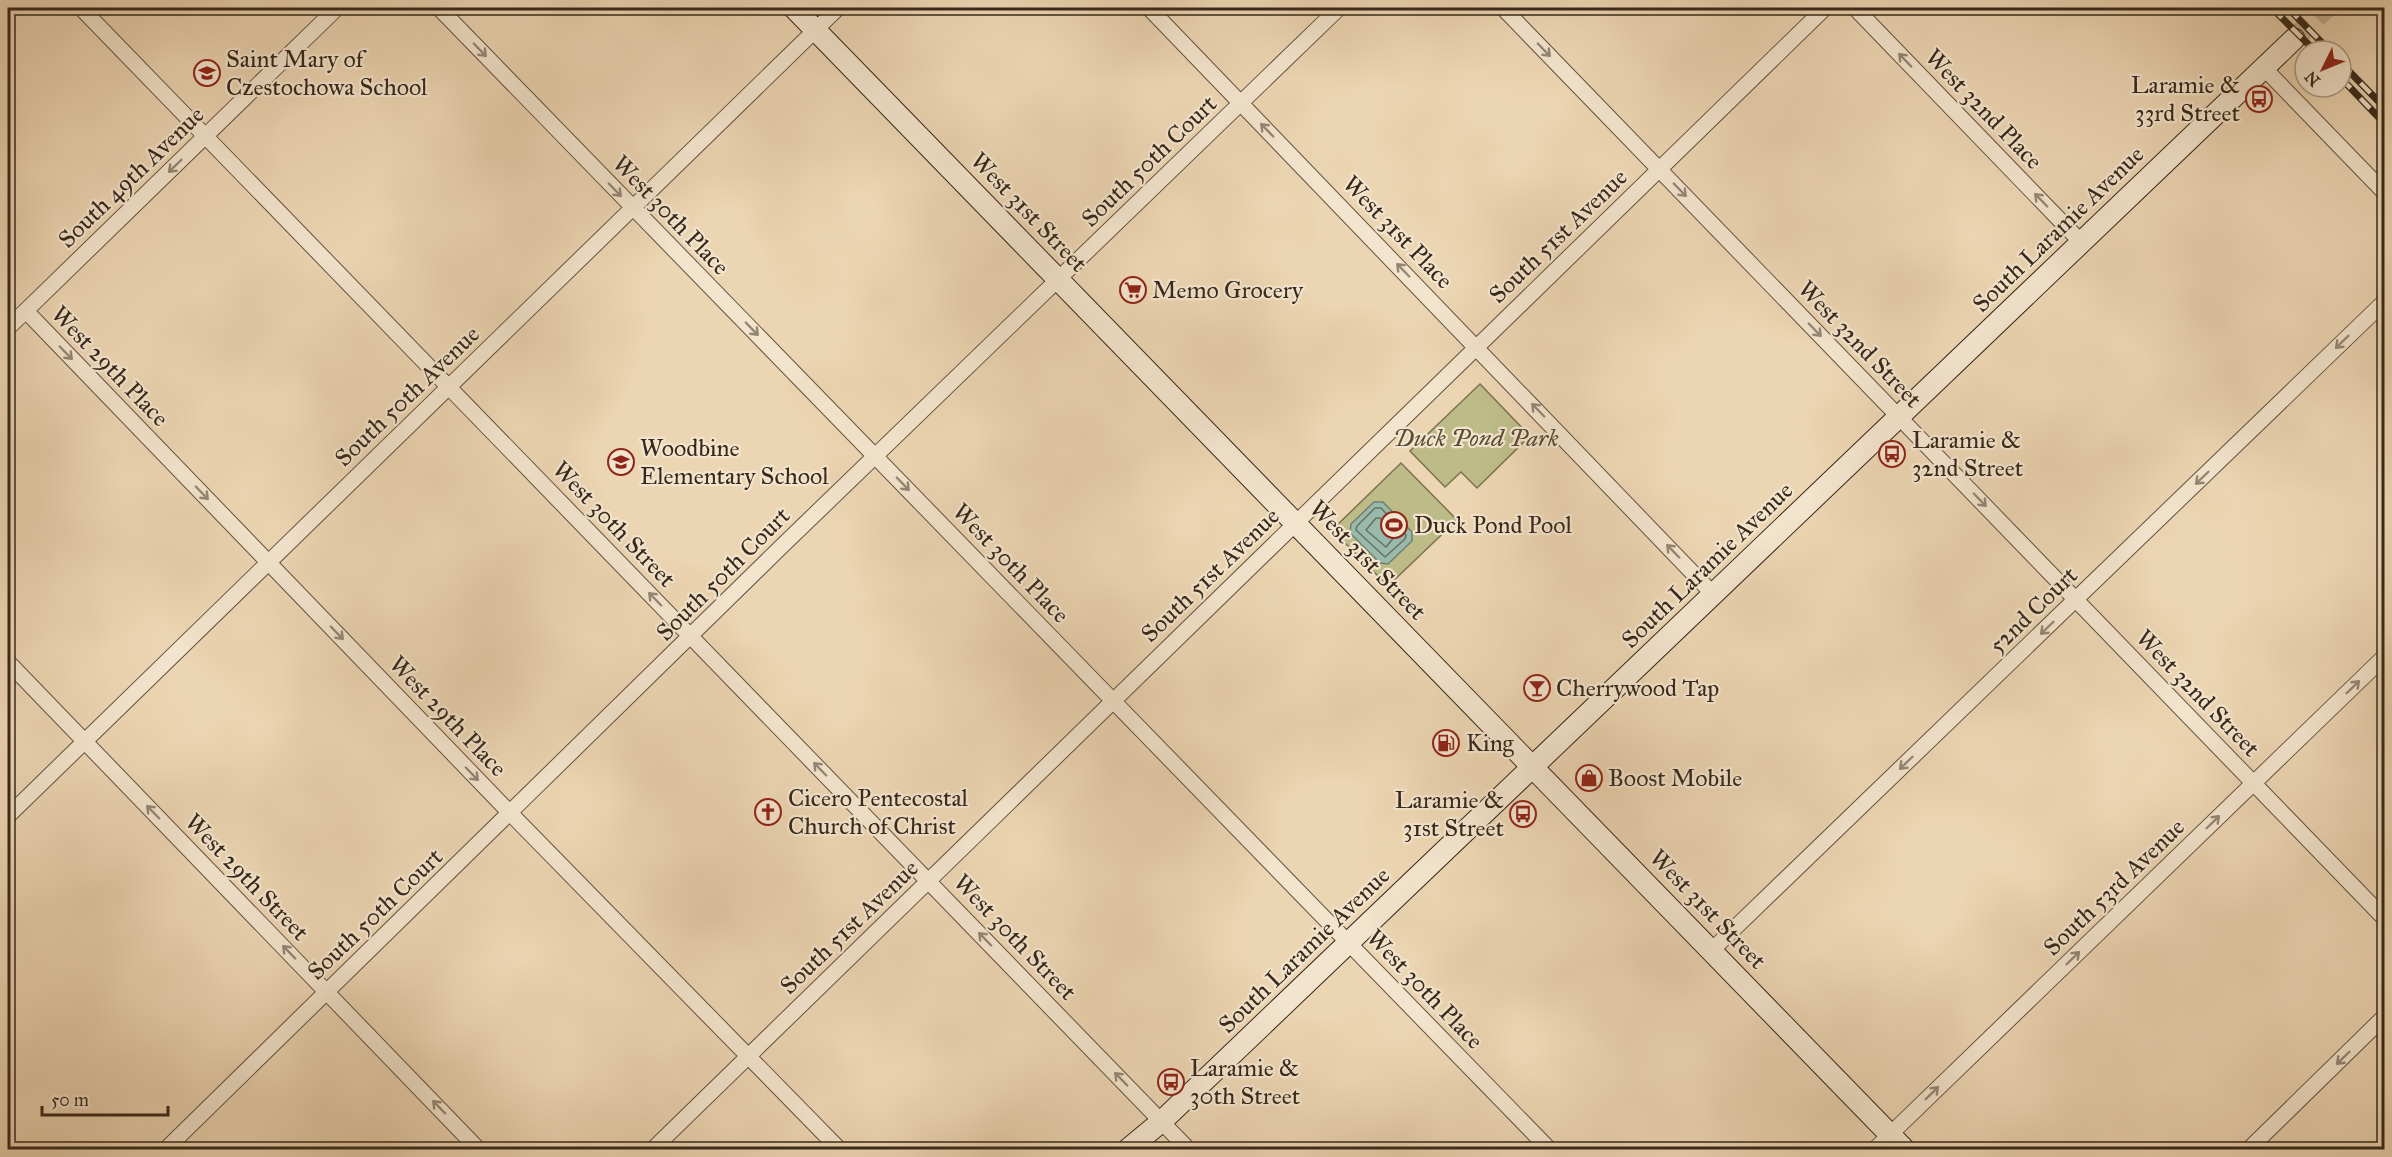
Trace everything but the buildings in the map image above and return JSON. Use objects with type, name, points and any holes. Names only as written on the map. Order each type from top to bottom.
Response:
[{"type":"main road","name":"West 31st Street","points":[[795,8],[1295,523],[1534,765],[1905,1149]]},
{"type":"main road","name":"South Laramie Avenue","points":[[1127,1149],[1162,1121],[2293,40]]},
{"type":"street","name":"West 30th Street","points":[[81,8],[1189,1149]]},
{"type":"street","name":"South 49th Avenue","points":[[8,328],[337,8]]},
{"type":"street","name":"West 30th Place","points":[[439,8],[1550,1149]]},
{"type":"street","name":"South 50th Avenue","points":[[8,816],[838,8]]},
{"type":"street","name":"West 31st Place","points":[[1149,8],[1477,346],[1713,594]]},
{"type":"street","name":"South 50th Court","points":[[165,1149],[511,814],[782,546],[877,457],[1339,8]]},
{"type":"street","name":"West 32nd Street","points":[[1503,8],[2385,918]]},
{"type":"street","name":"South 51st Avenue","points":[[652,1149],[1825,8]]},
{"type":"street","name":"West 32nd Place","points":[[1855,8],[2081,242]]},
{"type":"street","points":[[2264,68],[2385,192]]},
{"type":"street","name":"52nd Court","points":[[1712,950],[2385,302]]},
{"type":"street","name":"West 29th Place","points":[[26,311],[511,814],[840,1149]]},
{"type":"street","name":"South 53rd Avenue","points":[[1874,1149],[2385,657]]},
{"type":"street","name":"West 29th Street","points":[[8,662],[479,1149]]},
{"type":"street","points":[[2248,1149],[2385,1017]]},
{"type":"green space","name":"Duck Pond Park","points":[[1480,384],[1530,436],[1477,488],[1461,472],[1445,487],[1410,451]]},
{"type":"green space","name":"Duck Pond Pool","points":[[1401,463],[1457,520],[1388,586],[1332,530]]},
{"type":"water","points":[[1374,502],[1383,502],[1412,532],[1412,541],[1388,564],[1380,563],[1350,533],[1351,524]]},
{"type":"tunnel","points":[[2294,39],[2326,8]]},
{"type":"railway","points":[[2272,8],[2303,39]]},
{"type":"railway","points":[[2288,8],[2318,39]]},
{"type":"railway","points":[[2353,75],[2384,107]]},
{"type":"railway","points":[[2353,91],[2384,123]]},
{"type":"place","name":"Saint Mary of Czestochowa School","points":[[207,73]]},
{"type":"place","name":"Laramie & 33rd Street","points":[[2259,99]]},
{"type":"place","name":"Memo Grocery","points":[[1133,290]]},
{"type":"place","name":"Laramie & 32nd Street","points":[[1892,454]]},
{"type":"place","name":"Woodbine Elementary School","points":[[621,462]]},
{"type":"place","name":"Duck Pond Pool","points":[[1394,525]]},
{"type":"place","name":"Cherrywood Tap","points":[[1537,688]]},
{"type":"place","name":"King","points":[[1446,743]]},
{"type":"place","name":"Boost Mobile","points":[[1589,778]]},
{"type":"place","name":"Cicero Pentecostal Church of Christ","points":[[768,812]]},
{"type":"place","name":"Laramie & 31st Street","points":[[1523,814]]},
{"type":"place","name":"Laramie & 30th Street","points":[[1171,1082]]}]
